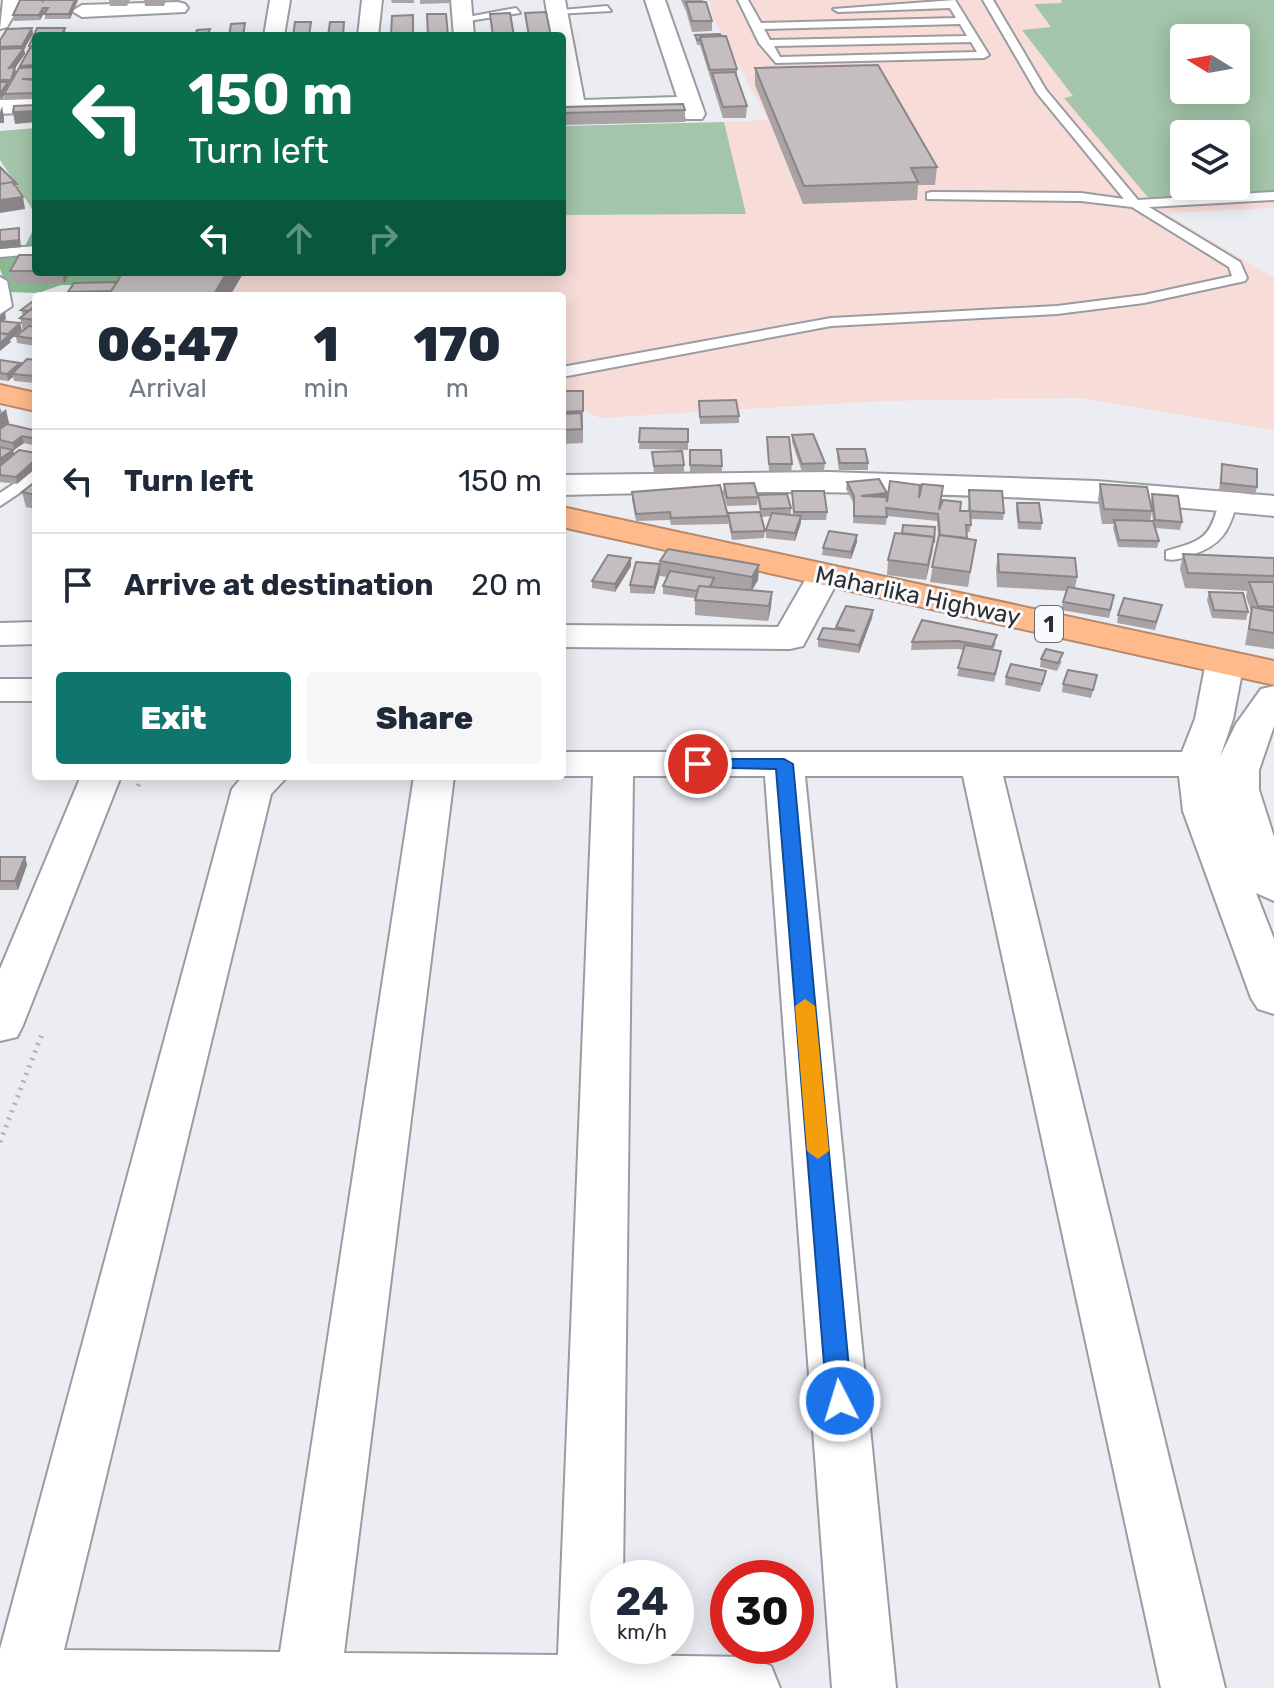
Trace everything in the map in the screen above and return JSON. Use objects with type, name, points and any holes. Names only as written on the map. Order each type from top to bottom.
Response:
[{"type":"highway","points":[[0,394],[32,401]]},
{"type":"highway","name":"Maharlika Highway","points":[[566,518],[1274,673]]},
{"type":"street","points":[[0,23],[13,0]]},
{"type":"street","points":[[275,32],[280,0]]},
{"type":"street","points":[[368,32],[372,0]]},
{"type":"street","points":[[566,86],[568,107],[691,109],[655,0]]},
{"type":"street","points":[[555,5],[560,32]]},
{"type":"street","points":[[82,12],[177,10]]},
{"type":"street","points":[[0,107],[32,105]]},
{"type":"street","points":[[566,485],[711,481],[982,482],[1274,506]]},
{"type":"street","points":[[566,636],[790,638],[824,575]]},
{"type":"street","points":[[0,634],[32,633]]},
{"type":"street","points":[[1225,662],[1214,719],[1216,768],[1204,811],[1274,998]]},
{"type":"street","points":[[0,690],[32,690]]},
{"type":"street","points":[[1216,768],[1274,697]]},
{"type":"street","points":[[566,764],[980,764],[1216,768]]},
{"type":"street","points":[[589,1687],[613,764]]},
{"type":"street","points":[[784,764],[864,1688]]},
{"type":"street","points":[[980,764],[1193,1688]]},
{"type":"street","points":[[1216,768],[1242,807],[1274,887]]},
{"type":"street","points":[[0,1025],[99,780]]},
{"type":"street","points":[[263,780],[252,789],[15,1683],[748,1688]]},
{"type":"street","points":[[307,1686],[433,780]]},
{"type":"lane","points":[[743,0],[776,60],[984,55],[966,21],[951,3],[827,10]]},
{"type":"lane","points":[[566,371],[831,322],[1057,310],[1144,299],[1240,278],[1235,265],[1135,204],[1041,91],[988,0]]},
{"type":"lane","points":[[555,5],[607,9]]},
{"type":"lane","points":[[462,18],[516,11]]},
{"type":"lane","points":[[749,13],[764,12]]},
{"type":"lane","points":[[755,26],[966,21]]},
{"type":"lane","points":[[764,43],[976,39]]},
{"type":"lane","points":[[1008,63],[1024,62]]},
{"type":"lane","points":[[852,67],[993,63]]},
{"type":"lane","points":[[932,196],[1081,197],[1135,204],[1274,196]]},
{"type":"lane","points":[[0,253],[32,250]]},
{"type":"lane","points":[[0,281],[5,306],[0,310]]},
{"type":"lane","points":[[0,501],[32,477]]},
{"type":"lane","points":[[1172,555],[1209,544],[1220,534],[1228,501]]},
{"type":"shaded area","points":[[709,0],[1061,0],[1063,3],[1052,28],[1022,31],[1074,97],[1065,98],[1152,202],[1250,200],[1250,197],[1274,196],[1274,208],[1166,213],[1274,278],[1274,430],[1078,398],[881,401],[600,418],[566,401],[566,292],[136,292],[146,276],[566,276],[566,215],[745,214],[724,122],[768,120],[713,18]]},
{"type":"green space","points":[[1061,0],[1274,0],[1274,196],[1250,197],[1250,120],[1170,120],[1170,200],[1193,200],[1152,202],[1064,98],[1073,96],[1022,30],[1051,27],[1034,4],[1062,3]]},
{"type":"green space","points":[[724,122],[746,214],[566,215],[566,126]]},
{"type":"green space","points":[[32,128],[32,209],[0,160],[0,131]]},
{"type":"green space","points":[[32,232],[32,276],[140,276],[125,285],[61,285],[41,292],[8,292],[0,269],[0,253],[22,252]]},
{"type":"building","points":[[20,0],[75,0],[69,14],[44,14],[48,8],[43,8],[39,15],[13,15]]},
{"type":"building","points":[[686,2],[706,2],[712,21],[692,21]]},
{"type":"building","points":[[546,12],[550,32],[528,32],[525,13]]},
{"type":"building","points":[[510,13],[513,32],[492,32],[490,14]]},
{"type":"building","points":[[427,14],[446,14],[448,32],[428,32]]},
{"type":"building","points":[[413,15],[413,32],[391,32],[392,16]]},
{"type":"building","points":[[295,22],[311,22],[310,32],[294,32]]},
{"type":"building","points":[[330,22],[344,22],[343,32],[329,32]]},
{"type":"building","points":[[245,23],[244,32],[230,32],[231,24]]},
{"type":"building","points":[[32,28],[22,46],[0,47],[0,40],[7,29]]},
{"type":"building","points":[[37,28],[65,28],[63,32],[35,32]]},
{"type":"building","points":[[720,34],[697,40],[695,35]]},
{"type":"building","points":[[726,36],[737,69],[710,70],[700,37]]},
{"type":"building","points":[[24,48],[9,68],[15,67],[11,80],[0,80],[0,49]]},
{"type":"building","points":[[30,48],[32,48],[32,65],[20,66]]},
{"type":"building","points":[[878,65],[937,167],[911,168],[918,182],[804,186],[755,68]]},
{"type":"building","points":[[32,67],[32,79],[22,79],[32,80],[32,93],[4,94],[19,68]]},
{"type":"building","points":[[735,72],[747,106],[723,107],[712,73]]},
{"type":"building","points":[[0,82],[8,82],[0,94]]},
{"type":"building","points":[[683,104],[685,110],[566,113],[566,107]]},
{"type":"building","points":[[32,105],[32,111],[13,112],[14,106]]},
{"type":"building","points":[[0,167],[17,184],[0,184]]},
{"type":"building","points":[[13,182],[23,197],[0,200],[0,184]]},
{"type":"building","points":[[19,228],[19,240],[0,242],[0,230]]},
{"type":"building","points":[[19,255],[32,255],[32,271],[10,271]]},
{"type":"building","points":[[120,276],[225,276],[215,292],[110,292]]},
{"type":"building","points":[[117,282],[111,291],[68,292],[74,283]]},
{"type":"building","points":[[32,302],[32,309],[21,310]]},
{"type":"building","points":[[32,308],[32,320],[20,318]]},
{"type":"building","points":[[0,321],[20,323],[8,334],[0,333]]},
{"type":"building","points":[[29,326],[32,326],[32,338],[16,336]]},
{"type":"building","points":[[0,333],[9,335],[0,343]]},
{"type":"building","points":[[27,359],[32,360],[32,376],[12,374]]},
{"type":"building","points":[[0,360],[20,363],[7,374],[0,373]]},
{"type":"building","points":[[566,391],[583,391],[583,411],[566,412]]},
{"type":"building","points":[[736,400],[739,416],[700,417],[699,401]]},
{"type":"building","points":[[581,413],[582,429],[566,430],[566,414]]},
{"type":"building","points":[[7,424],[32,430],[32,438],[22,436],[13,443],[0,440],[0,429]]},
{"type":"building","points":[[640,428],[688,429],[688,442],[639,442]]},
{"type":"building","points":[[813,434],[825,463],[802,464],[792,435]]},
{"type":"building","points":[[767,437],[789,437],[792,464],[769,464]]},
{"type":"building","points":[[0,447],[13,450],[0,459]]},
{"type":"building","points":[[837,449],[865,449],[868,463],[840,463]]},
{"type":"building","points":[[19,450],[32,452],[32,463],[16,477],[0,475],[0,466]]},
{"type":"building","points":[[690,450],[721,450],[722,466],[690,465]]},
{"type":"building","points":[[682,451],[684,465],[654,466],[652,452]]},
{"type":"building","points":[[1222,464],[1257,469],[1257,487],[1221,483]]},
{"type":"building","points":[[879,479],[887,493],[861,496],[886,497],[887,502],[890,481],[920,485],[919,498],[922,484],[943,486],[939,510],[943,500],[961,502],[960,511],[970,511],[971,525],[966,525],[967,538],[940,535],[938,514],[886,508],[887,517],[854,516],[854,496],[847,482]]},
{"type":"building","points":[[754,483],[758,497],[727,498],[724,484]]},
{"type":"building","points":[[32,484],[32,494],[22,492]]},
{"type":"building","points":[[1100,484],[1147,487],[1152,511],[1104,509]]},
{"type":"building","points":[[720,485],[728,516],[671,518],[670,512],[636,514],[632,492]]},
{"type":"building","points":[[969,490],[1002,491],[1004,513],[970,511]]},
{"type":"building","points":[[792,491],[824,491],[827,512],[794,512]]},
{"type":"building","points":[[787,494],[791,508],[761,509],[758,495]]},
{"type":"building","points":[[1152,494],[1178,496],[1182,522],[1155,520]]},
{"type":"building","points":[[1017,503],[1039,503],[1042,523],[1019,522]]},
{"type":"building","points":[[760,512],[765,531],[732,532],[728,513]]},
{"type":"building","points":[[772,513],[801,516],[795,533],[766,530]]},
{"type":"building","points":[[1114,520],[1153,521],[1159,541],[1119,540]]},
{"type":"building","points":[[903,525],[935,527],[934,543],[934,537],[902,533]]},
{"type":"building","points":[[829,531],[857,535],[851,552],[823,548]]},
{"type":"building","points":[[895,533],[934,537],[928,565],[888,560]]},
{"type":"building","points":[[939,535],[976,540],[970,572],[932,567]]},
{"type":"building","points":[[668,549],[759,565],[752,577],[660,561]]},
{"type":"building","points":[[998,554],[1075,558],[1077,577],[999,572]]},
{"type":"building","points":[[1183,554],[1274,558],[1274,576],[1188,573]]},
{"type":"building","points":[[608,555],[631,558],[615,584],[592,581]]},
{"type":"building","points":[[636,562],[660,564],[654,587],[630,585]]},
{"type":"building","points":[[670,571],[714,578],[710,587],[699,586],[697,591],[663,586]]},
{"type":"building","points":[[1249,582],[1274,582],[1274,607],[1258,606]]},
{"type":"building","points":[[699,586],[772,592],[769,606],[695,600]]},
{"type":"building","points":[[1068,587],[1114,595],[1110,610],[1063,602]]},
{"type":"building","points":[[1209,592],[1243,593],[1248,612],[1214,610]]},
{"type":"building","points":[[1124,598],[1162,605],[1156,622],[1118,615]]},
{"type":"building","points":[[846,606],[873,610],[859,645],[818,639],[823,628],[855,631],[836,627]]},
{"type":"building","points":[[1252,607],[1274,611],[1274,633],[1249,629]]},
{"type":"building","points":[[922,620],[997,635],[992,647],[958,641],[912,642]]},
{"type":"building","points":[[965,645],[1001,651],[995,674],[958,668]]},
{"type":"building","points":[[1046,649],[1063,653],[1058,663],[1041,659]]},
{"type":"building","points":[[1011,664],[1046,671],[1042,684],[1006,677]]},
{"type":"building","points":[[1068,670],[1097,675],[1093,690],[1063,684]]},
{"type":"building","points":[[0,857],[25,857],[15,881],[0,881]]},
{"type":"slow traffic","points":[[805,1006],[818,1151]]},
{"type":"route","points":[[698,764],[784,764],[840,1401]]}]
